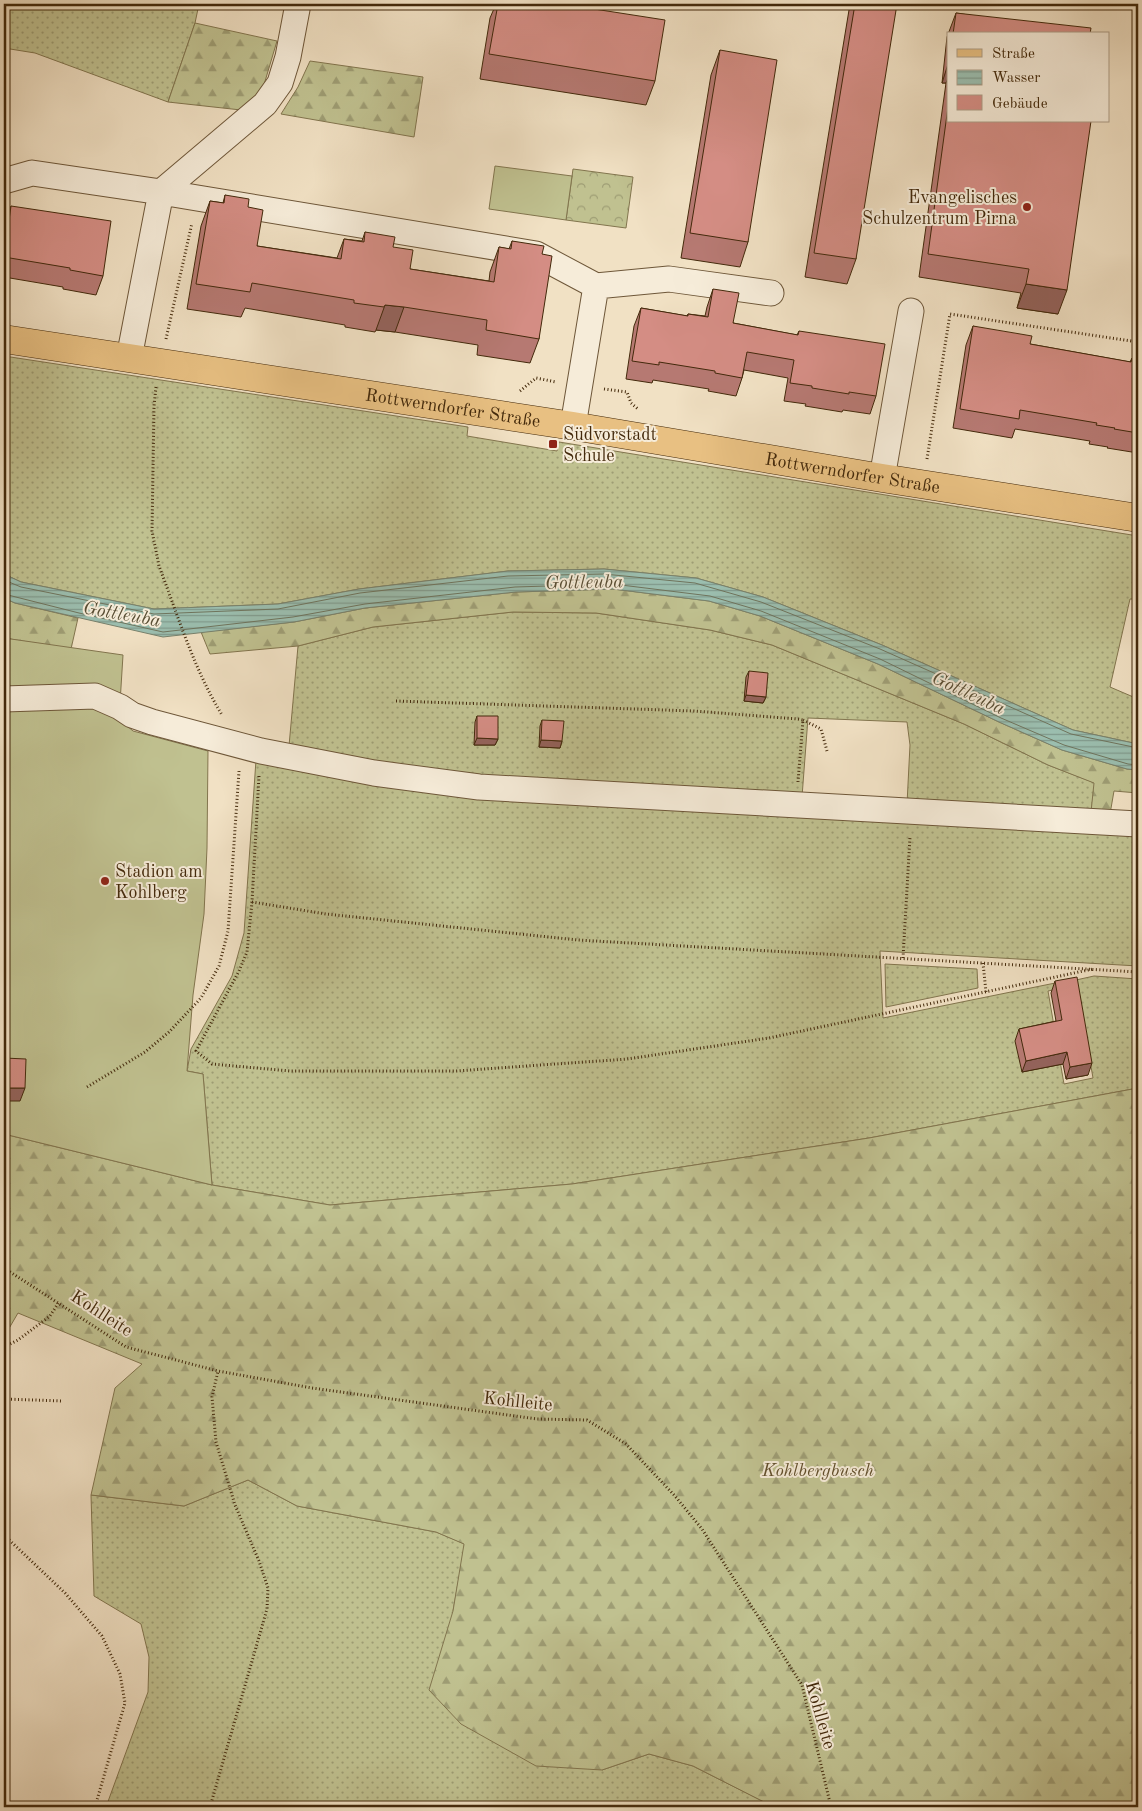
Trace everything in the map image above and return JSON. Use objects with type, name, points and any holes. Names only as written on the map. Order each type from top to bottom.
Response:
[{"type":"main road","name":"Rottwerndorfer Straße","points":[[4,339],[129,358],[162,352],[572,426],[882,478],[1138,518]]},
{"type":"lane","points":[[129,358],[161,192],[265,104],[280,83],[288,56],[298,4]]},
{"type":"lane","points":[[4,181],[32,173],[161,192],[536,254],[596,286],[669,279],[771,293]]},
{"type":"lane","points":[[572,426],[596,286]]},
{"type":"lane","points":[[882,478],[911,311]]},
{"type":"lane","points":[[4,699],[95,696],[120,707],[132,715],[152,722],[251,748],[374,773],[479,787],[1138,824]]},
{"type":"path","points":[[198,198],[162,352],[154,406],[152,531],[159,566],[196,663],[211,696],[251,748],[252,902],[247,952],[239,972],[196,1051],[212,1064],[290,1071],[456,1071],[627,1059],[770,1038],[1093,969]]},
{"type":"path","points":[[927,460],[950,314],[1138,342]]},
{"type":"path","points":[[396,702],[694,711],[803,720],[821,729],[827,751]]},
{"type":"path","points":[[797,804],[803,720]]},
{"type":"path","points":[[87,1087],[145,1052],[168,1032],[201,998],[219,966],[228,932],[251,748]]},
{"type":"path","points":[[903,958],[911,811]]},
{"type":"path","points":[[252,902],[326,914],[578,940],[1138,972]]},
{"type":"path","points":[[983,963],[986,992]]},
{"type":"path","name":"Kohlleite","points":[[4,1268],[126,1347],[218,1371],[312,1388],[537,1419],[587,1420],[626,1444],[675,1496],[702,1529],[802,1684],[832,1807]]},
{"type":"path","points":[[4,1347],[18,1340],[50,1316],[59,1302]]},
{"type":"path","points":[[210,1807],[267,1609],[268,1588],[259,1560],[235,1505],[216,1442],[212,1397],[218,1371]]},
{"type":"path","points":[[4,1399],[62,1401]]},
{"type":"path","points":[[4,1536],[65,1593],[102,1636],[120,1674],[125,1703],[95,1807]]},
{"type":"green space","points":[[4,4],[199,4],[195,23],[168,102],[35,53],[4,48]]},
{"type":"green space","points":[[195,23],[277,41],[263,88],[241,110],[168,102]]},
{"type":"green space","points":[[310,61],[423,77],[414,137],[281,114],[298,87]]},
{"type":"green space","points":[[495,166],[572,176],[566,220],[489,209]]},
{"type":"green space","points":[[573,169],[633,177],[626,228],[566,220]]},
{"type":"green space","points":[[4,356],[468,427],[467,436],[557,451],[559,442],[1138,536],[1138,599],[1130,599],[1110,687],[1138,699],[1138,744],[1073,730],[882,645],[763,597],[696,578],[604,569],[508,571],[359,589],[278,604],[154,609],[21,582],[4,574]]},
{"type":"green space","points":[[613,589],[709,601],[760,616],[878,664],[1062,750],[1127,769],[1138,770],[1138,793],[1114,791],[1110,814],[1091,812],[1094,783],[1048,765],[964,724],[772,645],[710,630],[596,613],[513,612],[373,627],[298,646],[210,654],[201,632],[294,622],[365,608],[516,592]]},
{"type":"green space","points":[[4,598],[15,603],[78,618],[71,649],[4,638]]},
{"type":"green space","points":[[513,612],[596,613],[710,630],[772,645],[964,724],[1048,765],[1095,783],[1091,812],[907,804],[910,745],[907,722],[808,718],[802,797],[482,780],[289,746],[298,646],[373,627]]},
{"type":"green space","name":"Stadion am Kohlberg","points":[[4,638],[123,655],[119,719],[133,731],[208,751],[204,914],[193,995],[187,1071],[203,1074],[212,1185],[4,1134]]},
{"type":"green space","points":[[256,760],[1138,830],[1138,966],[880,951],[883,1018],[1070,980],[1072,986],[1048,991],[1064,1084],[1093,1078],[1076,980],[1094,976],[1138,979],[1138,1088],[869,1138],[572,1184],[330,1205],[212,1185],[203,1074],[187,1071],[191,1049],[232,976],[244,933]]},
{"type":"green space","points":[[885,964],[977,969],[978,988],[886,1007]]},
{"type":"green space","name":"Kohlbergbusch","points":[[1138,1088],[1138,1807],[774,1807],[693,1766],[649,1754],[602,1770],[536,1766],[461,1724],[429,1690],[453,1611],[464,1544],[436,1532],[297,1506],[248,1480],[184,1506],[91,1495],[115,1388],[142,1364],[18,1313],[4,1337],[4,1134],[212,1185],[330,1205],[572,1184],[869,1138]]},
{"type":"green space","points":[[248,1480],[297,1506],[436,1532],[465,1544],[453,1611],[602,1770],[649,1754],[693,1766],[774,1807],[106,1807],[148,1692],[149,1657],[141,1624],[94,1596],[91,1495],[184,1506]]},
{"type":"water","name":"Gottleuba","points":[[604,569],[696,578],[763,597],[882,645],[1073,730],[1138,744],[1138,770],[1127,769],[1062,750],[878,664],[760,616],[709,601],[613,589],[516,592],[365,608],[294,622],[163,637],[15,603],[4,598],[4,574],[21,582],[154,609],[278,604],[359,589],[508,571]]},
{"type":"building","points":[[498,4],[562,4],[665,20],[655,81],[489,54]]},
{"type":"building","points":[[855,4],[897,4],[856,259],[814,253]]},
{"type":"building","points":[[956,13],[1091,28],[1090,32],[953,32]]},
{"type":"building","points":[[720,50],[777,60],[748,242],[690,233]]},
{"type":"building","points":[[947,114],[947,122],[1091,122],[1067,290],[1026,284],[1029,269],[928,254]]},
{"type":"building","points":[[225,195],[249,199],[248,207],[263,210],[257,246],[341,259],[344,239],[364,242],[365,232],[395,237],[393,247],[413,250],[410,269],[494,282],[499,247],[511,249],[512,241],[544,246],[542,254],[552,256],[539,339],[486,330],[487,320],[404,307],[385,305],[384,307],[354,303],[354,300],[252,283],[250,292],[196,284],[210,201],[224,203]]},
{"type":"building","points":[[11,206],[111,221],[103,276],[70,270],[70,268],[4,257]]},
{"type":"building","points":[[713,289],[739,293],[733,323],[798,335],[799,331],[885,344],[876,396],[849,392],[849,394],[790,383],[794,360],[747,352],[742,378],[715,373],[715,371],[659,362],[659,365],[632,361],[641,308],[688,316],[688,314],[708,317]]},
{"type":"building","points":[[973,326],[1032,336],[1030,344],[1131,362],[1132,358],[1138,359],[1138,433],[1096,425],[1097,423],[1020,410],[1019,419],[960,409]]},
{"type":"building","points":[[749,671],[768,673],[766,697],[746,695]]},
{"type":"building","points":[[477,716],[498,716],[498,739],[477,738]]},
{"type":"building","points":[[542,720],[564,721],[562,741],[541,740]]},
{"type":"building","points":[[1077,977],[1092,1063],[1070,1067],[1067,1052],[1026,1061],[1019,1029],[1062,1020],[1055,981]]},
{"type":"building","points":[[4,1058],[26,1059],[25,1088],[4,1088]]},
{"type":"place","name":"Evangelisches Schulzentrum Pirna","points":[[1027,207]]},
{"type":"place","name":"Südvorstadt Schule","points":[[553,444]]},
{"type":"place","name":"Stadion am Kohlberg","points":[[105,881]]}]
